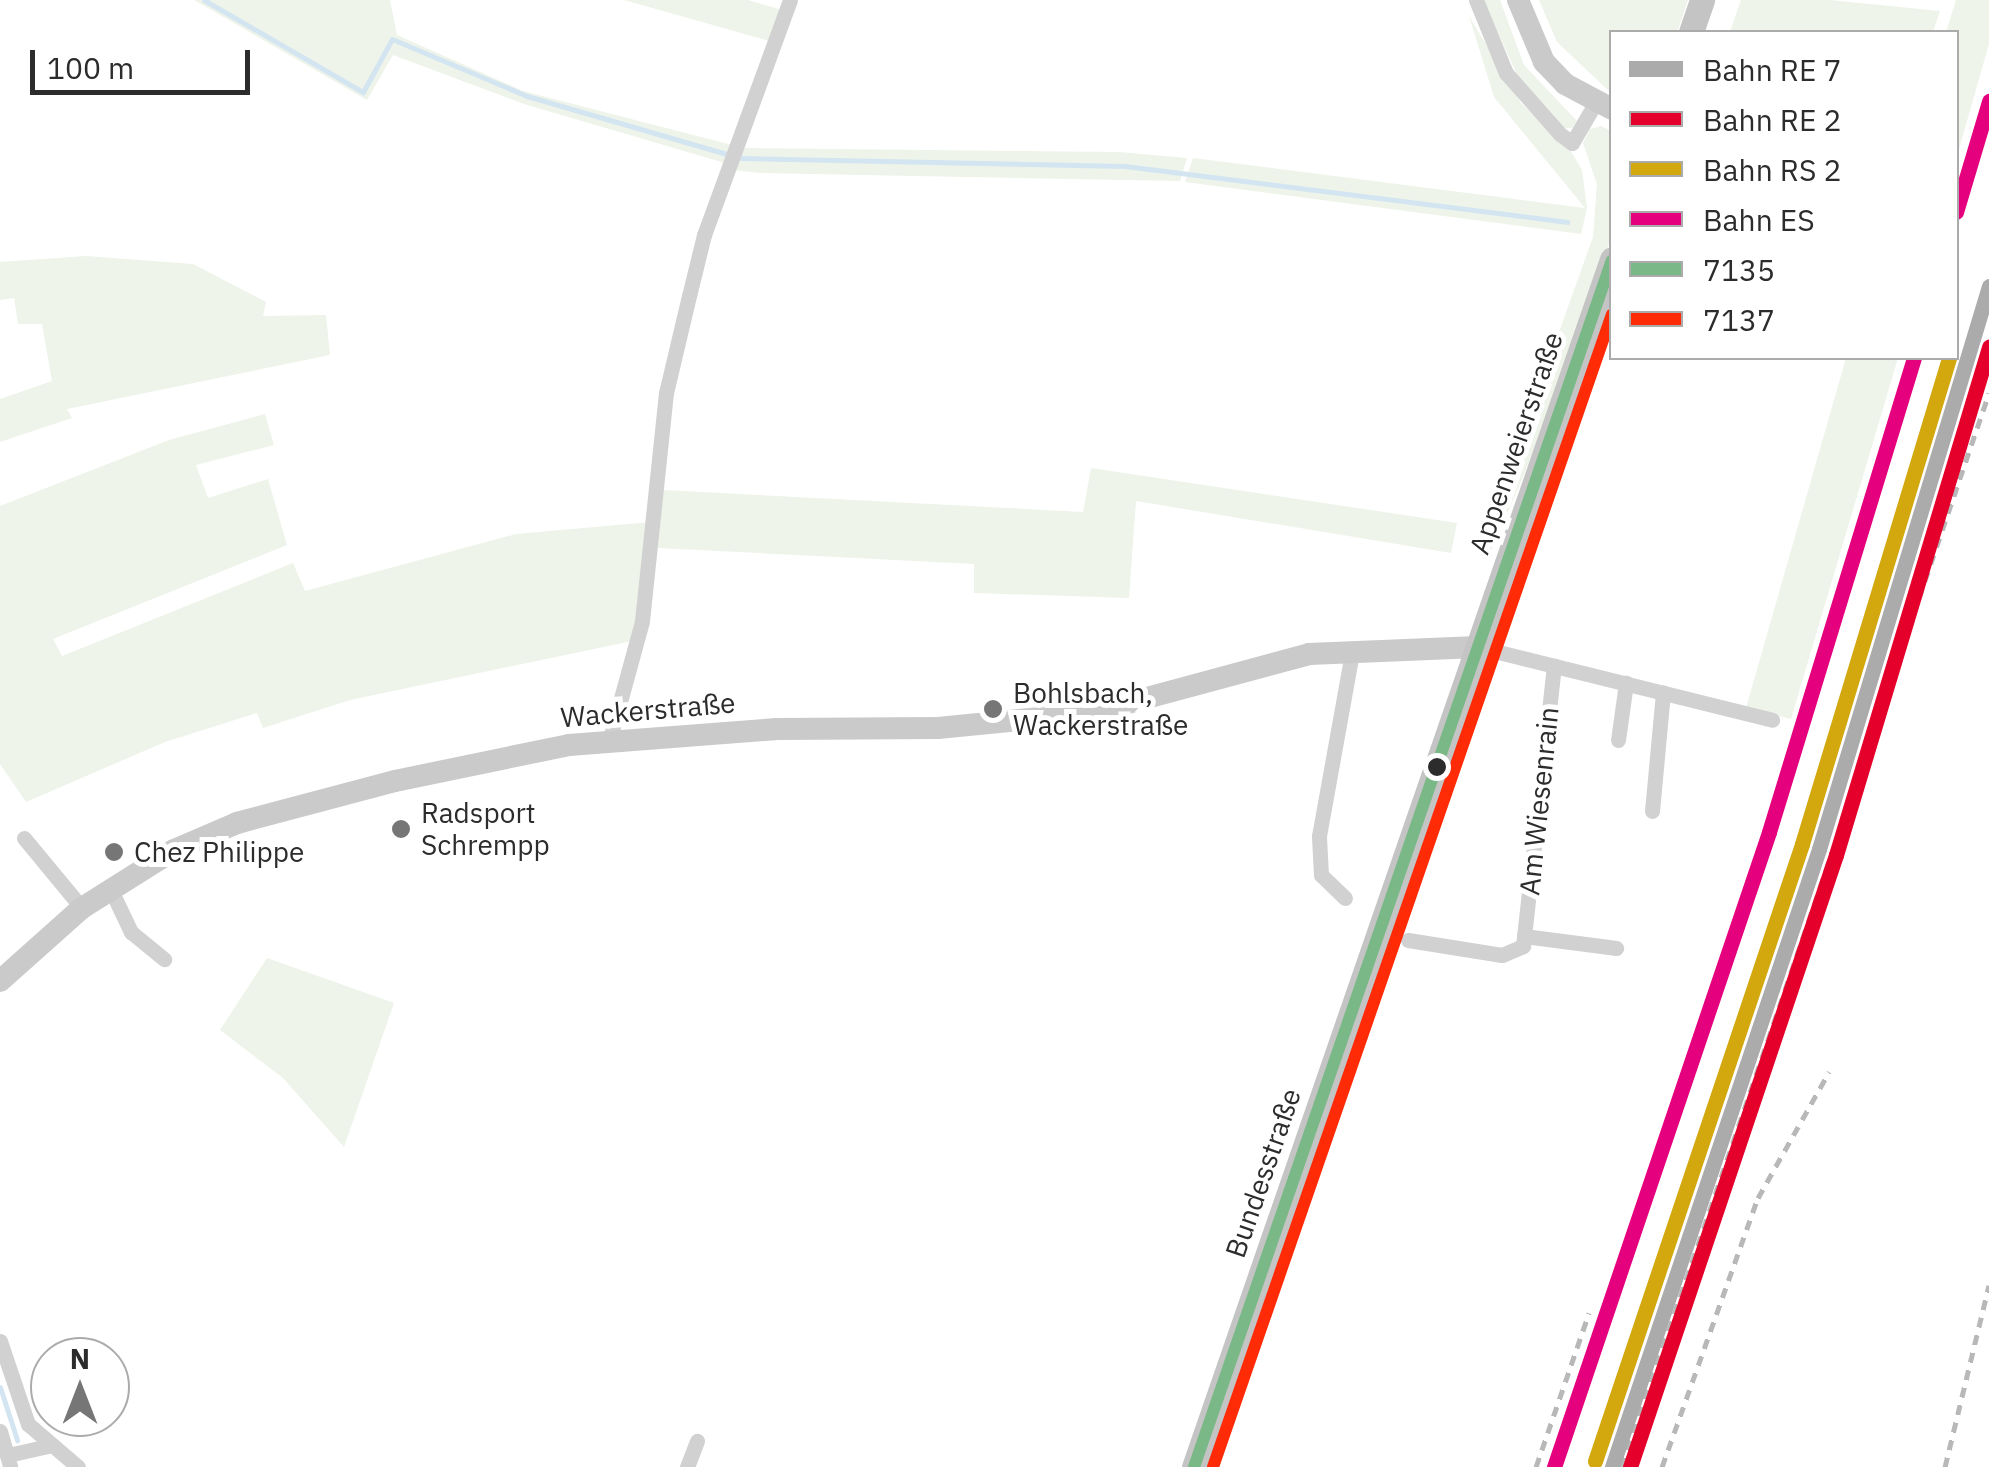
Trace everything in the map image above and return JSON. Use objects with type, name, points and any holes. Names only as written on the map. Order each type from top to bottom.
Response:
[{"type":"main road","points":[[1692,30],[1702,0]]},
{"type":"main road","name":"Appenweierstraße","points":[[1390,899],[1609,269]]},
{"type":"main road","name":"Bundesstraße","points":[[1194,1467],[1390,899]]},
{"type":"street","points":[[609,742],[642,620],[666,394],[689,296],[704,235],[790,0]]},
{"type":"street","points":[[1476,0],[1494,54],[1513,84],[1572,142],[1604,105],[1544,62],[1518,0]]},
{"type":"street","name":"Wackerstraße","points":[[0,982],[82,908],[174,850],[237,824],[395,782],[609,742],[777,729],[938,728],[1091,713],[1309,654],[1478,647],[1772,720]]},
{"type":"street","points":[[1345,898],[1322,875],[1319,836],[1352,652]]},
{"type":"street","name":"Am Wiesenrain","points":[[1408,940],[1502,955],[1523,946],[1554,666]]},
{"type":"street","points":[[1618,740],[1626,684]]},
{"type":"street","points":[[1652,811],[1663,693]]},
{"type":"street","points":[[24,838],[82,908]]},
{"type":"street","points":[[111,890],[131,932],[164,960]]},
{"type":"street","name":"Am Wiesenrain","points":[[1524,936],[1616,948]]},
{"type":"street","points":[[0,1341],[28,1424],[48,1446],[78,1467]]},
{"type":"street","points":[[0,1430],[9,1461],[48,1446]]},
{"type":"street","points":[[687,1467],[697,1442]]},
{"type":"shaded area","points":[[194,0],[390,0],[397,35],[523,91],[732,145],[725,163],[524,104],[393,55],[367,100]]},
{"type":"shaded area","points":[[624,0],[748,0],[782,10],[769,41]]},
{"type":"shaded area","points":[[1483,0],[1500,0],[1524,65],[1577,121],[1572,128],[1563,128],[1520,81]]},
{"type":"shaded area","points":[[1539,0],[1688,0],[1678,30],[1609,30],[1609,91],[1557,42]]},
{"type":"shaded area","points":[[1741,0],[1830,0],[1940,11],[1934,30],[1731,30]]},
{"type":"shaded area","points":[[1956,0],[1989,0],[1989,44],[1959,149],[1959,30],[1947,30]]},
{"type":"shaded area","points":[[1469,16],[1521,103],[1569,148],[1582,170],[1587,208],[1581,234],[1185,182],[1193,158],[1585,208],[1494,97]]},
{"type":"shaded area","points":[[1601,126],[1609,130],[1609,244],[1541,434],[1491,552],[1479,555],[1593,237],[1597,184],[1583,143],[1590,129]]},
{"type":"shaded area","points":[[741,148],[1119,152],[1187,158],[1180,181],[759,173],[733,170]]},
{"type":"shaded area","points":[[86,256],[193,264],[266,302],[263,316],[326,315],[330,355],[67,409],[72,418],[0,442],[0,399],[52,381],[42,324],[18,324],[14,298],[0,300],[0,262]]},
{"type":"shaded area","points":[[1609,313],[1602,359],[1543,524],[1531,531]]},
{"type":"shaded area","points":[[1845,360],[1897,360],[1791,719],[1746,708]]},
{"type":"shaded area","points":[[265,414],[274,445],[196,465],[208,498],[268,479],[287,545],[53,639],[62,656],[293,563],[305,591],[516,534],[651,522],[632,641],[350,700],[263,728],[257,713],[165,742],[26,802],[0,764],[0,506],[169,440]]},
{"type":"shaded area","points":[[1091,468],[1457,523],[1451,553],[1136,501],[1129,598],[974,593],[974,564],[658,548],[663,490],[1083,512]]},
{"type":"shaded area","points":[[267,958],[394,1003],[344,1147],[283,1078],[220,1030]]},
{"type":"waterway","points":[[204,0],[363,92],[392,39],[527,96],[726,154]]},
{"type":"waterway","points":[[741,158],[1125,166],[1567,222]]},
{"type":"waterway","points":[[0,1387],[17,1440]]},
{"type":"railway","points":[[1622,1467],[1989,393]]},
{"type":"railway","points":[[1662,1467],[1758,1198],[1829,1072]]},
{"type":"railway","points":[[1945,1467],[1989,1285]]},
{"type":"railway","points":[[1536,1467],[1589,1313]]},
{"type":"transit line","name":"7135","points":[[1194,1467],[1609,269]]},
{"type":"transit line","points":[[1612,1467],[1819,849],[1989,286]]},
{"type":"transit line","name":"7137","points":[[1213,1467],[1609,323]]},
{"type":"transit line","points":[[1630,1467],[1836,855],[1989,347]]},
{"type":"transit line","points":[[1595,1461],[1802,844],[1948,360]]},
{"type":"rail line","name":"ES","points":[[1959,202],[1989,101]]},
{"type":"rail line","name":"ES","points":[[1554,1467],[1769,832],[1913,360]]},
{"type":"place","name":"Bohlsbach, Wackerstraße","points":[[993,709]]},
{"type":"place","name":"Radsport Schrempp","points":[[401,829]]},
{"type":"place","name":"Chez Philippe","points":[[114,852]]}]
